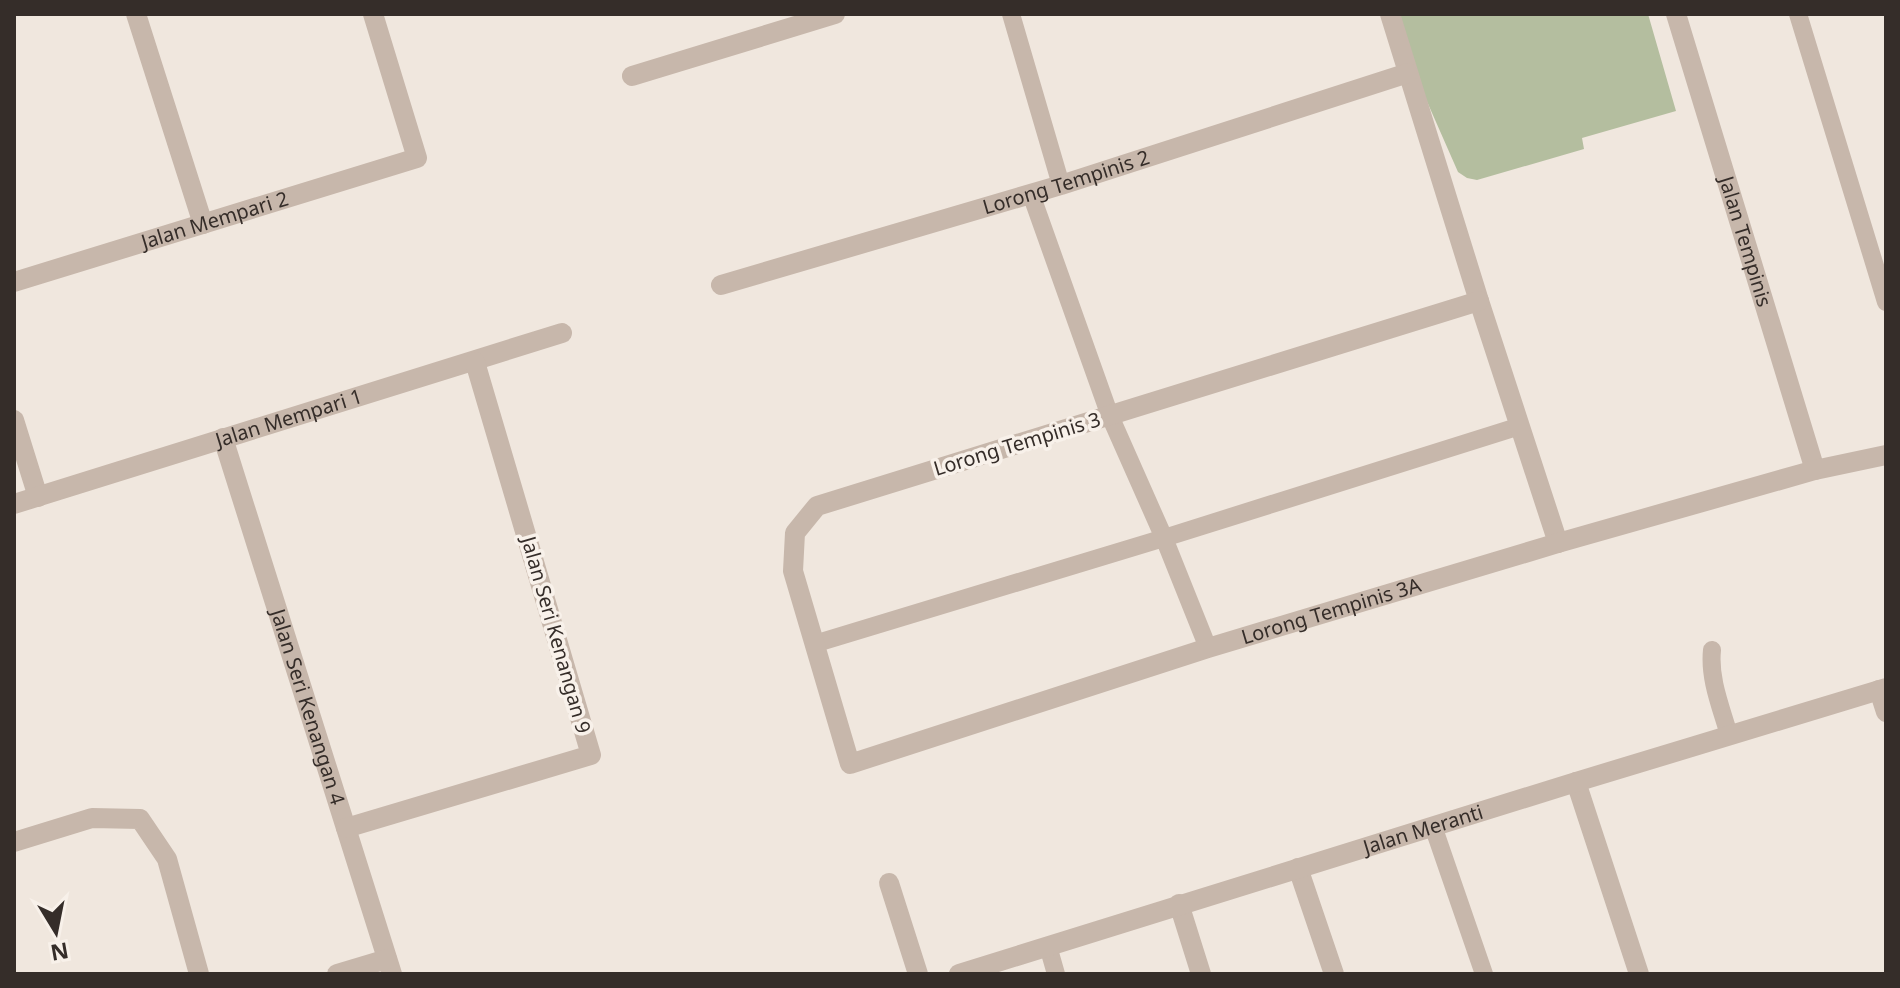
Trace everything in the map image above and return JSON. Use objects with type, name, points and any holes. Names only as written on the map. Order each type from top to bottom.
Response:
[{"type":"street","points":[[136,14],[203,224]]},
{"type":"street","name":"Jalan Mempari 2","points":[[14,282],[417,158],[373,14]]},
{"type":"street","points":[[632,76],[835,14]]},
{"type":"street","points":[[1390,14],[1558,543]]},
{"type":"street","name":"Jalan Tempinis","points":[[1676,14],[1815,470]]},
{"type":"street","name":"Lorong Tempinis 2","points":[[721,285],[1061,185],[1408,73]]},
{"type":"street","name":"Lorong Tempinis 3","points":[[850,764],[793,571],[795,533],[817,506],[1479,301]]},
{"type":"street","name":"Jalan Mempari 1","points":[[14,504],[562,333]]},
{"type":"street","name":"Jalan Seri Kenangan 9","points":[[346,828],[591,755],[475,362]]},
{"type":"street","points":[[14,420],[38,497]]},
{"type":"street","name":"Jalan Seri Kenangan 4","points":[[223,438],[390,966]]},
{"type":"street","name":"Lorong Tempinis 3A","points":[[850,764],[1208,648],[1558,543],[1815,470],[1886,455]]},
{"type":"street","points":[[1883,689],[1886,712]]},
{"type":"street","name":"Jalan Meranti","points":[[959,974],[1883,689]]},
{"type":"street","points":[[1576,782],[1639,974]]},
{"type":"street","points":[[14,842],[92,818],[140,819],[167,859],[199,974]]},
{"type":"street","points":[[1298,868],[1334,974]]},
{"type":"street","points":[[889,883],[918,974]]},
{"type":"street","points":[[1179,904],[1201,974]]},
{"type":"street","points":[[337,974],[390,966]]},
{"type":"lane","points":[[1011,14],[1061,185]]},
{"type":"lane","points":[[1798,14],[1886,302]]},
{"type":"lane","points":[[1031,194],[1110,416],[1208,648]]},
{"type":"lane","points":[[814,644],[1520,426]]},
{"type":"lane","points":[[1712,650],[1713,681],[1729,735]]},
{"type":"lane","points":[[1433,826],[1484,974]]},
{"type":"lane","points":[[1048,946],[1056,974]]},
{"type":"green space","points":[[1395,14],[1648,14],[1676,111],[1582,138],[1584,149],[1477,180],[1467,178],[1458,172],[1425,97]]}]
